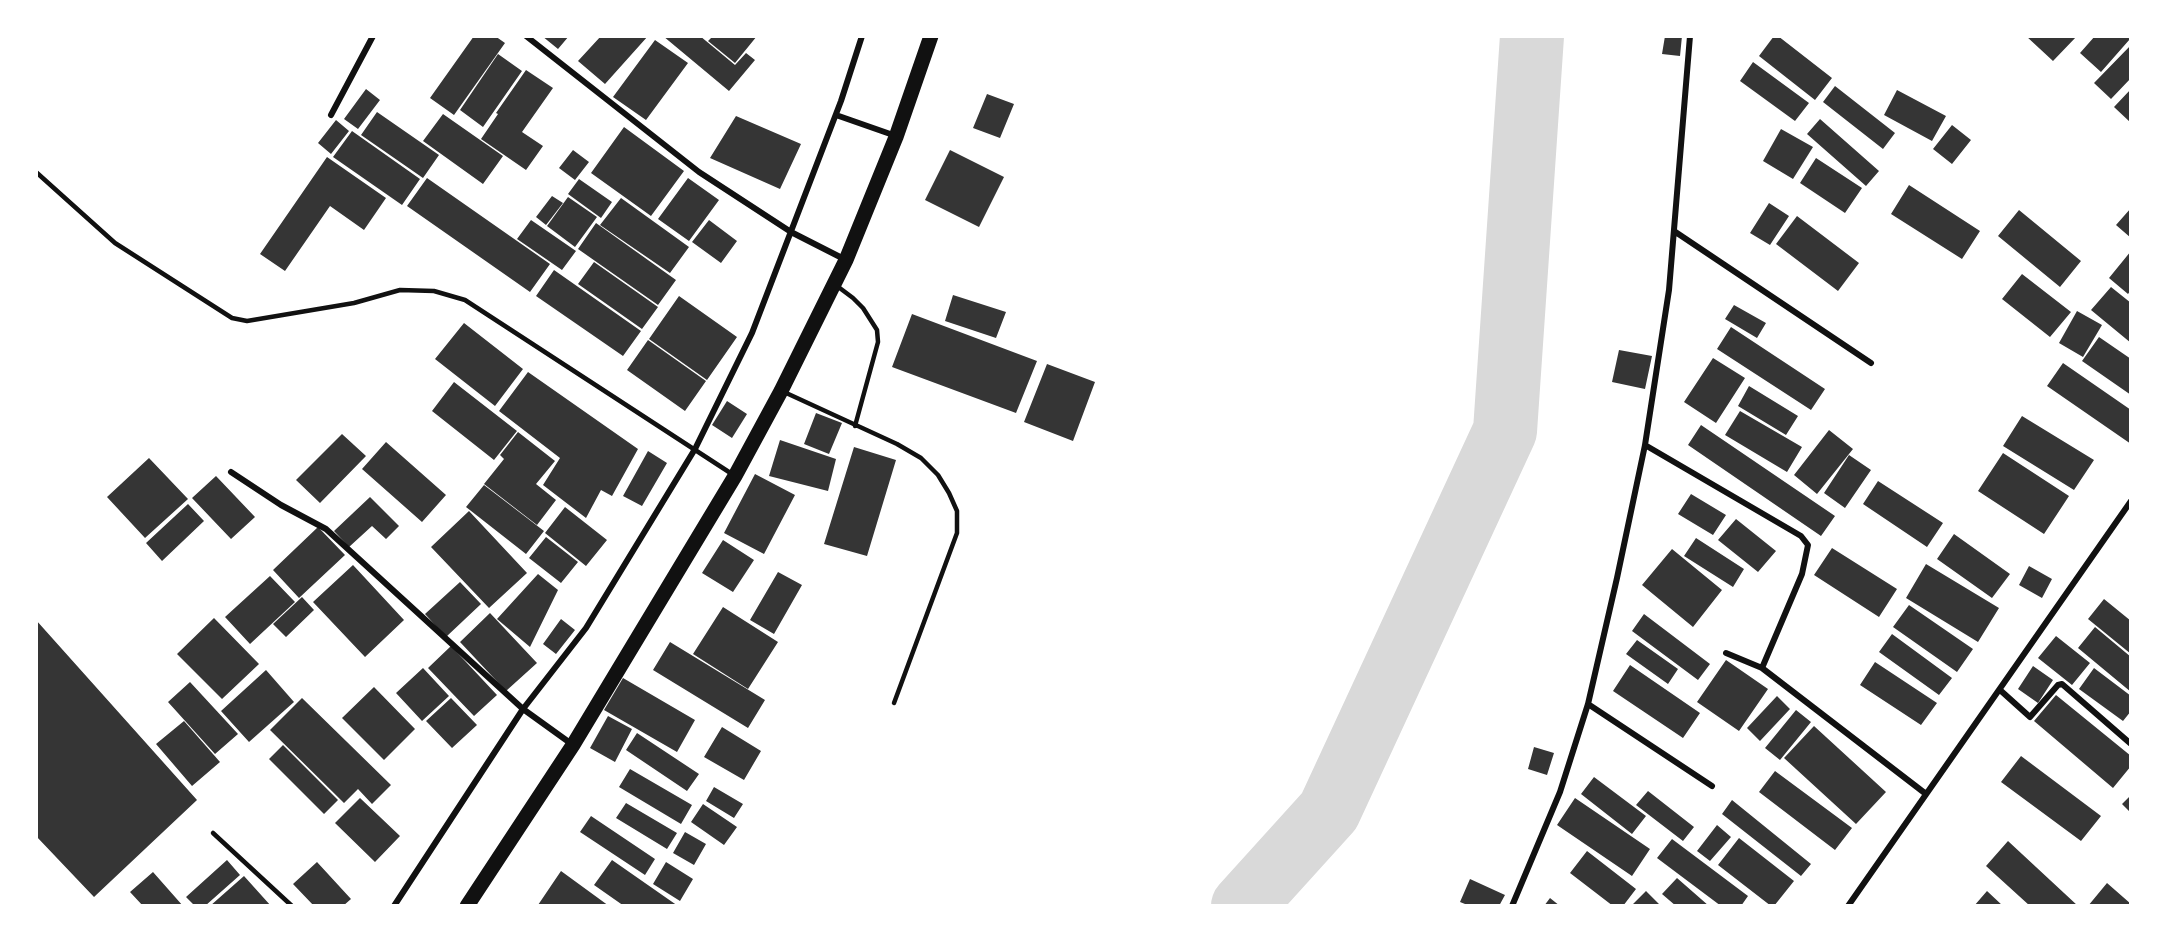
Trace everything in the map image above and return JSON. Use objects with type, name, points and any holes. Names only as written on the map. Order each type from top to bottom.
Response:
[{"type":"main road","points":[[466,906],[573,746],[735,476],[781,391],[846,260],[896,137],[931,36]]},
{"type":"street","points":[[331,116],[374,36]]},
{"type":"street","points":[[526,36],[699,172],[791,232],[846,260]]},
{"type":"street","points":[[394,906],[523,710],[585,628],[695,449],[752,333],[836,115],[862,36]]},
{"type":"street","points":[[1512,906],[1560,792],[1588,704],[1645,445],[1669,290],[1690,36]]},
{"type":"street","points":[[836,115],[896,137]]},
{"type":"street","points":[[1674,231],[1871,363]]},
{"type":"street","points":[[1645,445],[1801,536],[1808,545],[1802,574],[1762,668]]},
{"type":"street","points":[[231,472],[280,505],[327,529],[523,710],[573,746]]},
{"type":"street","points":[[1848,906],[2131,501]]},
{"type":"street","points":[[1726,653],[1762,668],[1926,794]]},
{"type":"street","points":[[2000,690],[2030,717],[2058,685],[2062,684],[2131,744]]},
{"type":"street","points":[[1588,704],[1712,786]]},
{"type":"lane","points":[[36,172],[115,243],[232,318],[247,321],[354,303],[400,290],[434,291],[465,300],[735,476]]},
{"type":"lane","points":[[835,285],[858,303],[877,330],[878,342],[855,426]]},
{"type":"lane","points":[[781,391],[897,444],[921,458],[938,475],[957,511],[957,533],[894,704]]},
{"type":"lane","points":[[213,833],[292,906]]},
{"type":"building","points":[[474,36],[495,36],[505,43],[454,115],[430,98]]},
{"type":"building","points":[[542,36],[569,36],[558,49]]},
{"type":"building","points":[[601,36],[648,36],[605,84],[578,61]]},
{"type":"building","points":[[663,36],[700,36],[735,65],[746,53],[755,60],[729,91]]},
{"type":"building","points":[[713,36],[757,36],[735,63],[708,41]]},
{"type":"building","points":[[1665,36],[1682,36],[1680,56],[1662,54]]},
{"type":"building","points":[[1774,36],[1778,36],[1832,78],[1815,100],[1759,56]]},
{"type":"building","points":[[2026,36],[2077,36],[2053,61]]},
{"type":"building","points":[[2095,36],[2126,36],[2130,39],[2101,72],[2080,53]]},
{"type":"building","points":[[655,40],[688,63],[646,120],[613,97]]},
{"type":"building","points":[[2131,45],[2131,78],[2111,99],[2094,83]]},
{"type":"building","points":[[498,54],[522,71],[483,127],[460,110]]},
{"type":"building","points":[[1753,62],[1809,103],[1795,121],[1740,81]]},
{"type":"building","points":[[526,70],[553,88],[522,132],[543,146],[526,170],[481,139]]},
{"type":"building","points":[[1835,86],[1895,133],[1883,149],[1823,102]]},
{"type":"building","points":[[366,89],[380,100],[358,129],[344,119]]},
{"type":"building","points":[[2131,89],[2131,123],[2114,107]]},
{"type":"building","points":[[1897,90],[1946,116],[1932,141],[1884,115]]},
{"type":"building","points":[[987,94],[1014,104],[1000,138],[973,128]]},
{"type":"building","points":[[377,112],[439,155],[423,178],[361,135]]},
{"type":"building","points":[[443,114],[503,156],[483,184],[423,141]]},
{"type":"building","points":[[736,116],[801,144],[780,189],[710,158]]},
{"type":"building","points":[[1820,119],[1879,171],[1866,186],[1807,134]]},
{"type":"building","points":[[336,120],[349,131],[331,154],[318,143]]},
{"type":"building","points":[[1952,125],[1971,140],[1952,164],[1933,149]]},
{"type":"building","points":[[624,127],[684,171],[651,216],[591,173]]},
{"type":"building","points":[[1781,129],[1813,147],[1793,179],[1763,161]]},
{"type":"building","points":[[352,131],[420,179],[402,205],[333,157]]},
{"type":"building","points":[[573,150],[589,162],[575,180],[559,168]]},
{"type":"building","points":[[950,150],[1004,177],[979,227],[925,200]]},
{"type":"building","points":[[327,157],[386,198],[364,230],[330,206],[285,271],[260,254]]},
{"type":"building","points":[[1816,158],[1862,188],[1845,213],[1800,183]]},
{"type":"building","points":[[427,178],[550,264],[530,292],[407,206]]},
{"type":"building","points":[[688,178],[719,200],[689,241],[658,219]]},
{"type":"building","points":[[579,179],[612,202],[601,218],[568,194]]},
{"type":"building","points":[[1909,185],[1980,231],[1962,259],[1891,214]]},
{"type":"building","points":[[552,196],[563,203],[546,225],[536,217]]},
{"type":"building","points":[[568,197],[597,217],[575,247],[547,226]]},
{"type":"building","points":[[621,198],[689,247],[670,273],[600,225]]},
{"type":"building","points":[[1769,203],[1789,216],[1770,245],[1750,233]]},
{"type":"building","points":[[2131,208],[2131,238],[2116,225]]},
{"type":"building","points":[[2019,210],[2081,261],[2060,287],[1998,236]]},
{"type":"building","points":[[1797,216],[1859,263],[1838,291],[1776,244]]},
{"type":"building","points":[[531,220],[576,251],[562,270],[517,239]]},
{"type":"building","points":[[709,220],[737,241],[721,263],[692,242]]},
{"type":"building","points":[[596,223],[676,280],[658,305],[578,249]]},
{"type":"building","points":[[2131,251],[2131,290],[2128,294],[2109,278]]},
{"type":"building","points":[[594,262],[658,307],[642,329],[578,284]]},
{"type":"building","points":[[554,270],[641,331],[623,356],[536,296]]},
{"type":"building","points":[[2022,274],[2071,312],[2050,337],[2002,299]]},
{"type":"building","points":[[2111,287],[2131,303],[2131,343],[2091,310]]},
{"type":"building","points":[[953,295],[1006,312],[996,338],[945,321]]},
{"type":"building","points":[[679,296],[737,337],[707,380],[649,339]]},
{"type":"building","points":[[1734,305],[1766,323],[1757,338],[1725,319]]},
{"type":"building","points":[[2077,311],[2102,325],[2083,357],[2059,343]]},
{"type":"building","points":[[912,314],[1037,361],[1016,413],[892,367]]},
{"type":"building","points":[[464,323],[523,369],[495,406],[435,359]]},
{"type":"building","points":[[1731,327],[1825,389],[1811,410],[1717,349]]},
{"type":"building","points":[[2099,337],[2131,359],[2131,395],[2082,361]]},
{"type":"building","points":[[648,340],[706,381],[685,411],[627,370]]},
{"type":"building","points":[[1619,350],[1652,356],[1645,389],[1612,382]]},
{"type":"building","points":[[1713,358],[1745,378],[1716,423],[1684,402]]},
{"type":"building","points":[[2063,363],[2131,410],[2131,444],[2047,386]]},
{"type":"building","points":[[1047,364],[1095,382],[1073,441],[1024,422]]},
{"type":"building","points":[[528,372],[638,449],[612,496],[601,490],[586,518],[543,485],[560,458],[499,411]]},
{"type":"building","points":[[454,382],[517,431],[494,460],[432,411]]},
{"type":"building","points":[[1749,386],[1798,416],[1786,435],[1738,406]]},
{"type":"building","points":[[727,401],[747,414],[732,438],[712,425]]},
{"type":"building","points":[[1740,411],[1802,447],[1787,472],[1725,435]]},
{"type":"building","points":[[816,413],[842,423],[829,454],[804,444]]},
{"type":"building","points":[[2022,416],[2094,460],[2074,490],[2003,446]]},
{"type":"building","points":[[1701,425],[1835,516],[1821,536],[1688,445]]},
{"type":"building","points":[[1829,430],[1853,449],[1817,494],[1794,475]]},
{"type":"building","points":[[518,432],[555,461],[536,484],[556,500],[537,525],[484,484],[504,459],[500,455]]},
{"type":"building","points":[[342,434],[366,456],[320,503],[296,480]]},
{"type":"building","points":[[780,440],[836,459],[828,491],[769,476]]},
{"type":"building","points":[[386,442],[446,495],[422,522],[362,469]]},
{"type":"building","points":[[854,447],[896,460],[867,556],[824,544]]},
{"type":"building","points":[[648,451],[667,463],[642,506],[623,496]]},
{"type":"building","points":[[2003,453],[2069,496],[2044,534],[1978,491]]},
{"type":"building","points":[[1849,455],[1871,470],[1845,508],[1824,493]]},
{"type":"building","points":[[149,458],[188,499],[145,538],[107,497]]},
{"type":"building","points":[[755,474],[795,495],[764,554],[724,533]]},
{"type":"building","points":[[216,476],[255,517],[231,539],[192,498]]},
{"type":"building","points":[[1878,481],[1943,523],[1927,547],[1863,504]]},
{"type":"building","points":[[484,485],[544,531],[526,554],[466,507]]},
{"type":"building","points":[[1691,494],[1726,515],[1713,535],[1678,514]]},
{"type":"building","points":[[370,497],[399,526],[386,539],[372,526],[349,547],[334,531]]},
{"type":"building","points":[[188,504],[204,521],[162,561],[146,543]]},
{"type":"building","points":[[565,507],[607,540],[586,566],[545,533]]},
{"type":"building","points":[[469,511],[527,573],[489,608],[431,547]]},
{"type":"building","points":[[1736,519],[1776,551],[1758,572],[1718,540]]},
{"type":"building","points":[[318,527],[345,555],[299,598],[273,570]]},
{"type":"building","points":[[1954,534],[2010,574],[1992,598],[1937,559]]},
{"type":"building","points":[[546,537],[578,562],[561,583],[529,558]]},
{"type":"building","points":[[1696,538],[1744,569],[1733,587],[1684,556]]},
{"type":"building","points":[[723,540],[754,560],[733,592],[702,573]]},
{"type":"building","points":[[1832,548],[1897,589],[1879,617],[1814,575]]},
{"type":"building","points":[[1672,549],[1722,590],[1693,627],[1642,585]]},
{"type":"building","points":[[1926,564],[1999,608],[1978,642],[1906,598]]},
{"type":"building","points":[[353,565],[404,620],[365,657],[313,602]]},
{"type":"building","points":[[2029,566],[2052,579],[2042,598],[2019,585]]},
{"type":"building","points":[[778,572],[802,585],[774,634],[750,620]]},
{"type":"building","points":[[538,574],[558,590],[530,647],[497,619]]},
{"type":"building","points":[[270,576],[295,602],[250,644],[225,617]]},
{"type":"building","points":[[460,582],[481,604],[446,637],[425,614]]},
{"type":"building","points":[[302,597],[314,610],[286,637],[273,624]]},
{"type":"building","points":[[2104,599],[2131,621],[2131,654],[2088,619]]},
{"type":"building","points":[[1909,605],[1973,649],[1957,672],[1893,627]]},
{"type":"building","points":[[723,607],[778,642],[748,689],[693,654]]},
{"type":"building","points":[[490,613],[537,663],[506,691],[460,642]]},
{"type":"building","points":[[1644,614],[1710,664],[1698,680],[1632,631]]},
{"type":"building","points":[[214,618],[259,664],[222,699],[177,654]]},
{"type":"building","points":[[561,619],[575,630],[556,654],[543,644]]},
{"type":"building","points":[[36,620],[197,800],[94,897],[36,836]]},
{"type":"building","points":[[2095,627],[2131,657],[2131,692],[2078,648]]},
{"type":"building","points":[[1892,634],[1952,678],[1939,695],[1879,652]]},
{"type":"building","points":[[2056,636],[2090,663],[2072,685],[2038,658]]},
{"type":"building","points":[[1637,640],[1678,669],[1668,684],[1626,654]]},
{"type":"building","points":[[670,642],[765,700],[748,728],[653,670]]},
{"type":"building","points":[[451,646],[497,695],[474,716],[428,668]]},
{"type":"building","points":[[1726,660],[1768,689],[1739,731],[1697,702]]},
{"type":"building","points":[[1875,662],[1937,703],[1921,725],[1860,685]]},
{"type":"building","points":[[1630,665],[1700,713],[1683,738],[1613,691]]},
{"type":"building","points":[[2033,666],[2053,680],[2038,703],[2018,689]]},
{"type":"building","points":[[423,668],[449,696],[422,721],[396,693]]},
{"type":"building","points":[[2094,668],[2131,696],[2131,711],[2123,721],[2079,689]]},
{"type":"building","points":[[266,670],[294,702],[249,742],[221,711]]},
{"type":"building","points":[[623,678],[695,720],[677,752],[604,710]]},
{"type":"building","points":[[190,682],[238,734],[215,754],[168,702]]},
{"type":"building","points":[[374,687],[415,729],[384,760],[342,718]]},
{"type":"building","points":[[2056,695],[2131,756],[2131,766],[2113,788],[2034,721]]},
{"type":"building","points":[[1777,696],[1790,709],[1760,741],[1747,728]]},
{"type":"building","points":[[302,698],[391,785],[372,804],[358,789],[344,803],[270,730]]},
{"type":"building","points":[[451,698],[477,725],[452,748],[426,721]]},
{"type":"building","points":[[1796,710],[1811,722],[1780,760],[1765,748]]},
{"type":"building","points":[[608,716],[632,729],[615,762],[590,748]]},
{"type":"building","points":[[184,721],[220,762],[192,786],[156,744]]},
{"type":"building","points":[[1814,726],[1886,792],[1856,824],[1784,758]]},
{"type":"building","points":[[722,727],[761,751],[744,780],[704,757]]},
{"type":"building","points":[[637,733],[699,774],[687,791],[626,750]]},
{"type":"building","points":[[283,745],[338,800],[324,814],[269,759]]},
{"type":"building","points":[[1534,747],[1554,753],[1547,775],[1528,769]]},
{"type":"building","points":[[2021,756],[2101,816],[2081,841],[2001,782]]},
{"type":"building","points":[[630,769],[692,805],[681,824],[619,787]]},
{"type":"building","points":[[1775,771],[1852,828],[1835,850],[1759,792]]},
{"type":"building","points":[[1594,777],[1646,816],[1632,834],[1581,794]]},
{"type":"building","points":[[714,787],[743,804],[734,818],[706,801]]},
{"type":"building","points":[[1648,791],[1694,827],[1683,841],[1636,805]]},
{"type":"building","points":[[2131,795],[2131,813],[2122,804]]},
{"type":"building","points":[[360,798],[400,836],[375,862],[335,823]]},
{"type":"building","points":[[1575,798],[1650,849],[1632,876],[1557,825]]},
{"type":"building","points":[[1732,800],[1811,864],[1801,876],[1722,814]]},
{"type":"building","points":[[626,803],[677,833],[667,849],[616,818]]},
{"type":"building","points":[[703,804],[737,827],[724,845],[691,822]]},
{"type":"building","points":[[591,816],[655,859],[645,875],[580,832]]},
{"type":"building","points":[[1717,825],[1731,837],[1710,861],[1697,851]]},
{"type":"building","points":[[685,832],[706,844],[694,865],[673,853]]},
{"type":"building","points":[[1739,838],[1794,881],[1774,906],[1718,865]]},
{"type":"building","points":[[1672,839],[1748,896],[1741,906],[1721,906],[1657,858]]},
{"type":"building","points":[[2008,841],[2078,906],[2030,906],[1986,866]]},
{"type":"building","points":[[1587,851],[1636,889],[1623,906],[1613,906],[1570,873]]},
{"type":"building","points":[[227,860],[240,875],[205,906],[195,906],[186,897]]},
{"type":"building","points":[[612,860],[678,906],[624,906],[594,885]]},
{"type":"building","points":[[317,862],[351,899],[343,906],[314,906],[293,884]]},
{"type":"building","points":[[666,862],[693,879],[680,901],[653,884]]},
{"type":"building","points":[[561,871],[609,906],[539,906]]},
{"type":"building","points":[[153,872],[183,906],[143,906],[130,892]]},
{"type":"building","points":[[244,876],[271,906],[210,906]]},
{"type":"building","points":[[1677,878],[1709,906],[1676,906],[1662,894]]},
{"type":"building","points":[[1470,879],[1505,895],[1499,906],[1470,906],[1460,902]]},
{"type":"building","points":[[2107,883],[2131,904],[2130,906],[2088,906]]},
{"type":"building","points":[[1646,891],[1661,906],[1631,906]]},
{"type":"building","points":[[1987,891],[2003,906],[1974,906]]},
{"type":"building","points":[[1550,898],[1560,906],[1544,906]]},
{"type":"waterway","points":[[1243,906],[1329,811],[1505,431],[1532,36]]}]
